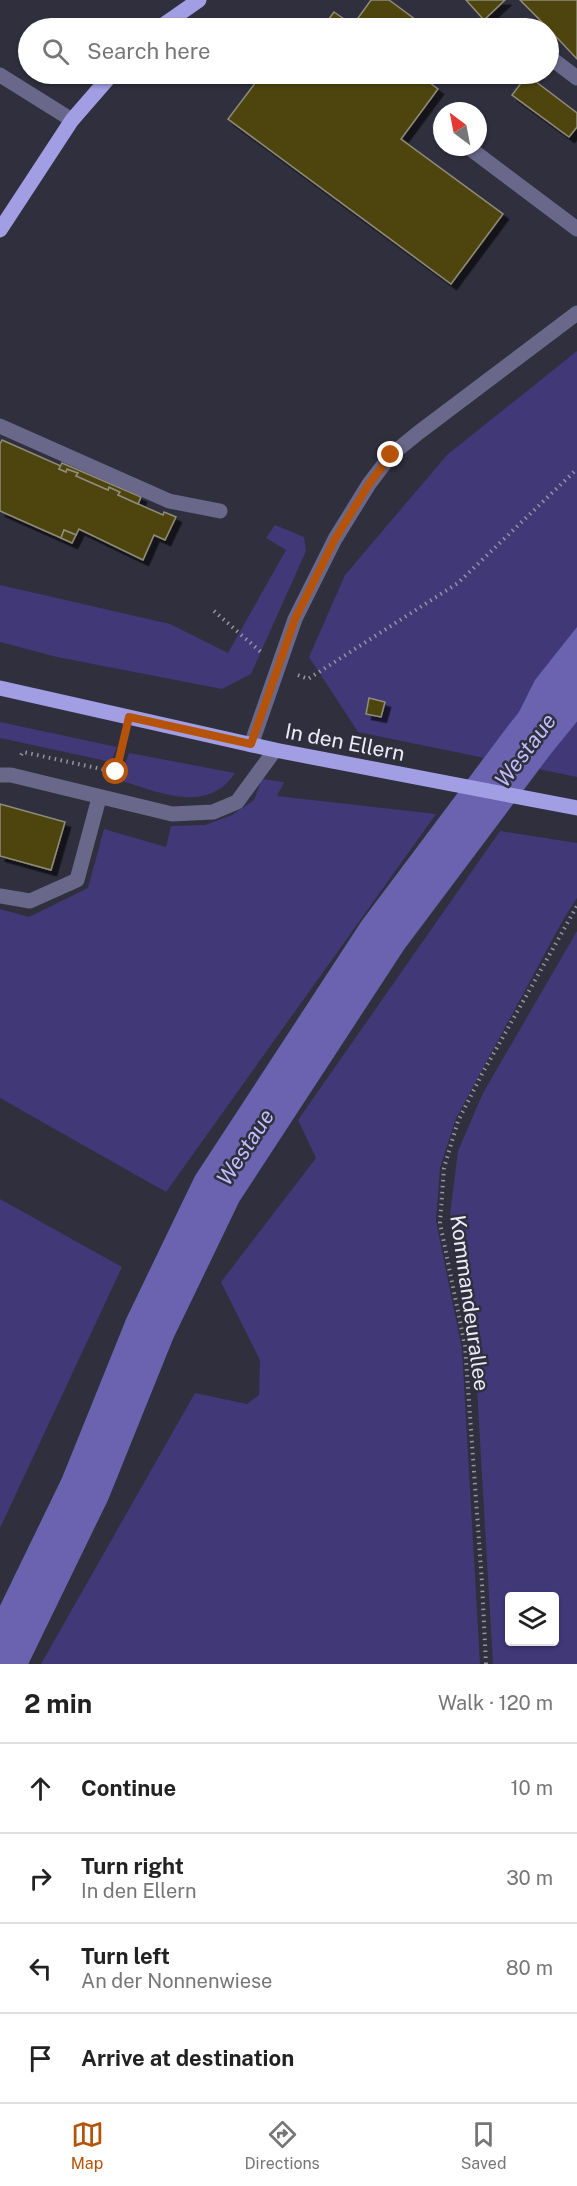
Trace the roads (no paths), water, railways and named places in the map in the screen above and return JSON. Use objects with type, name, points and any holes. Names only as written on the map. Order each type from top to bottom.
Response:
[{"type":"main road","points":[[173,18],[199,0]]},
{"type":"main road","points":[[0,230],[72,120],[103,84]]},
{"type":"main road","name":"In den Ellern","points":[[0,688],[275,750],[577,808]]},
{"type":"street","points":[[559,64],[577,78]]},
{"type":"street","points":[[1,78],[72,120]]},
{"type":"street","points":[[480,156],[577,229]]},
{"type":"street","points":[[251,744],[295,619],[335,539],[369,484],[391,455],[577,313]]},
{"type":"street","points":[[0,426],[169,501],[220,512]]},
{"type":"street","points":[[6,775],[172,814],[213,812],[237,802],[275,750]]},
{"type":"street","points":[[0,896],[30,901],[77,880],[99,798]]},
{"type":"water","points":[[577,627],[577,712],[537,765],[495,760],[535,680]]},
{"type":"waterway","name":"Westaue","points":[[0,1664],[85,1489],[150,1328],[217,1189],[383,935],[530,739],[577,681]]}]
